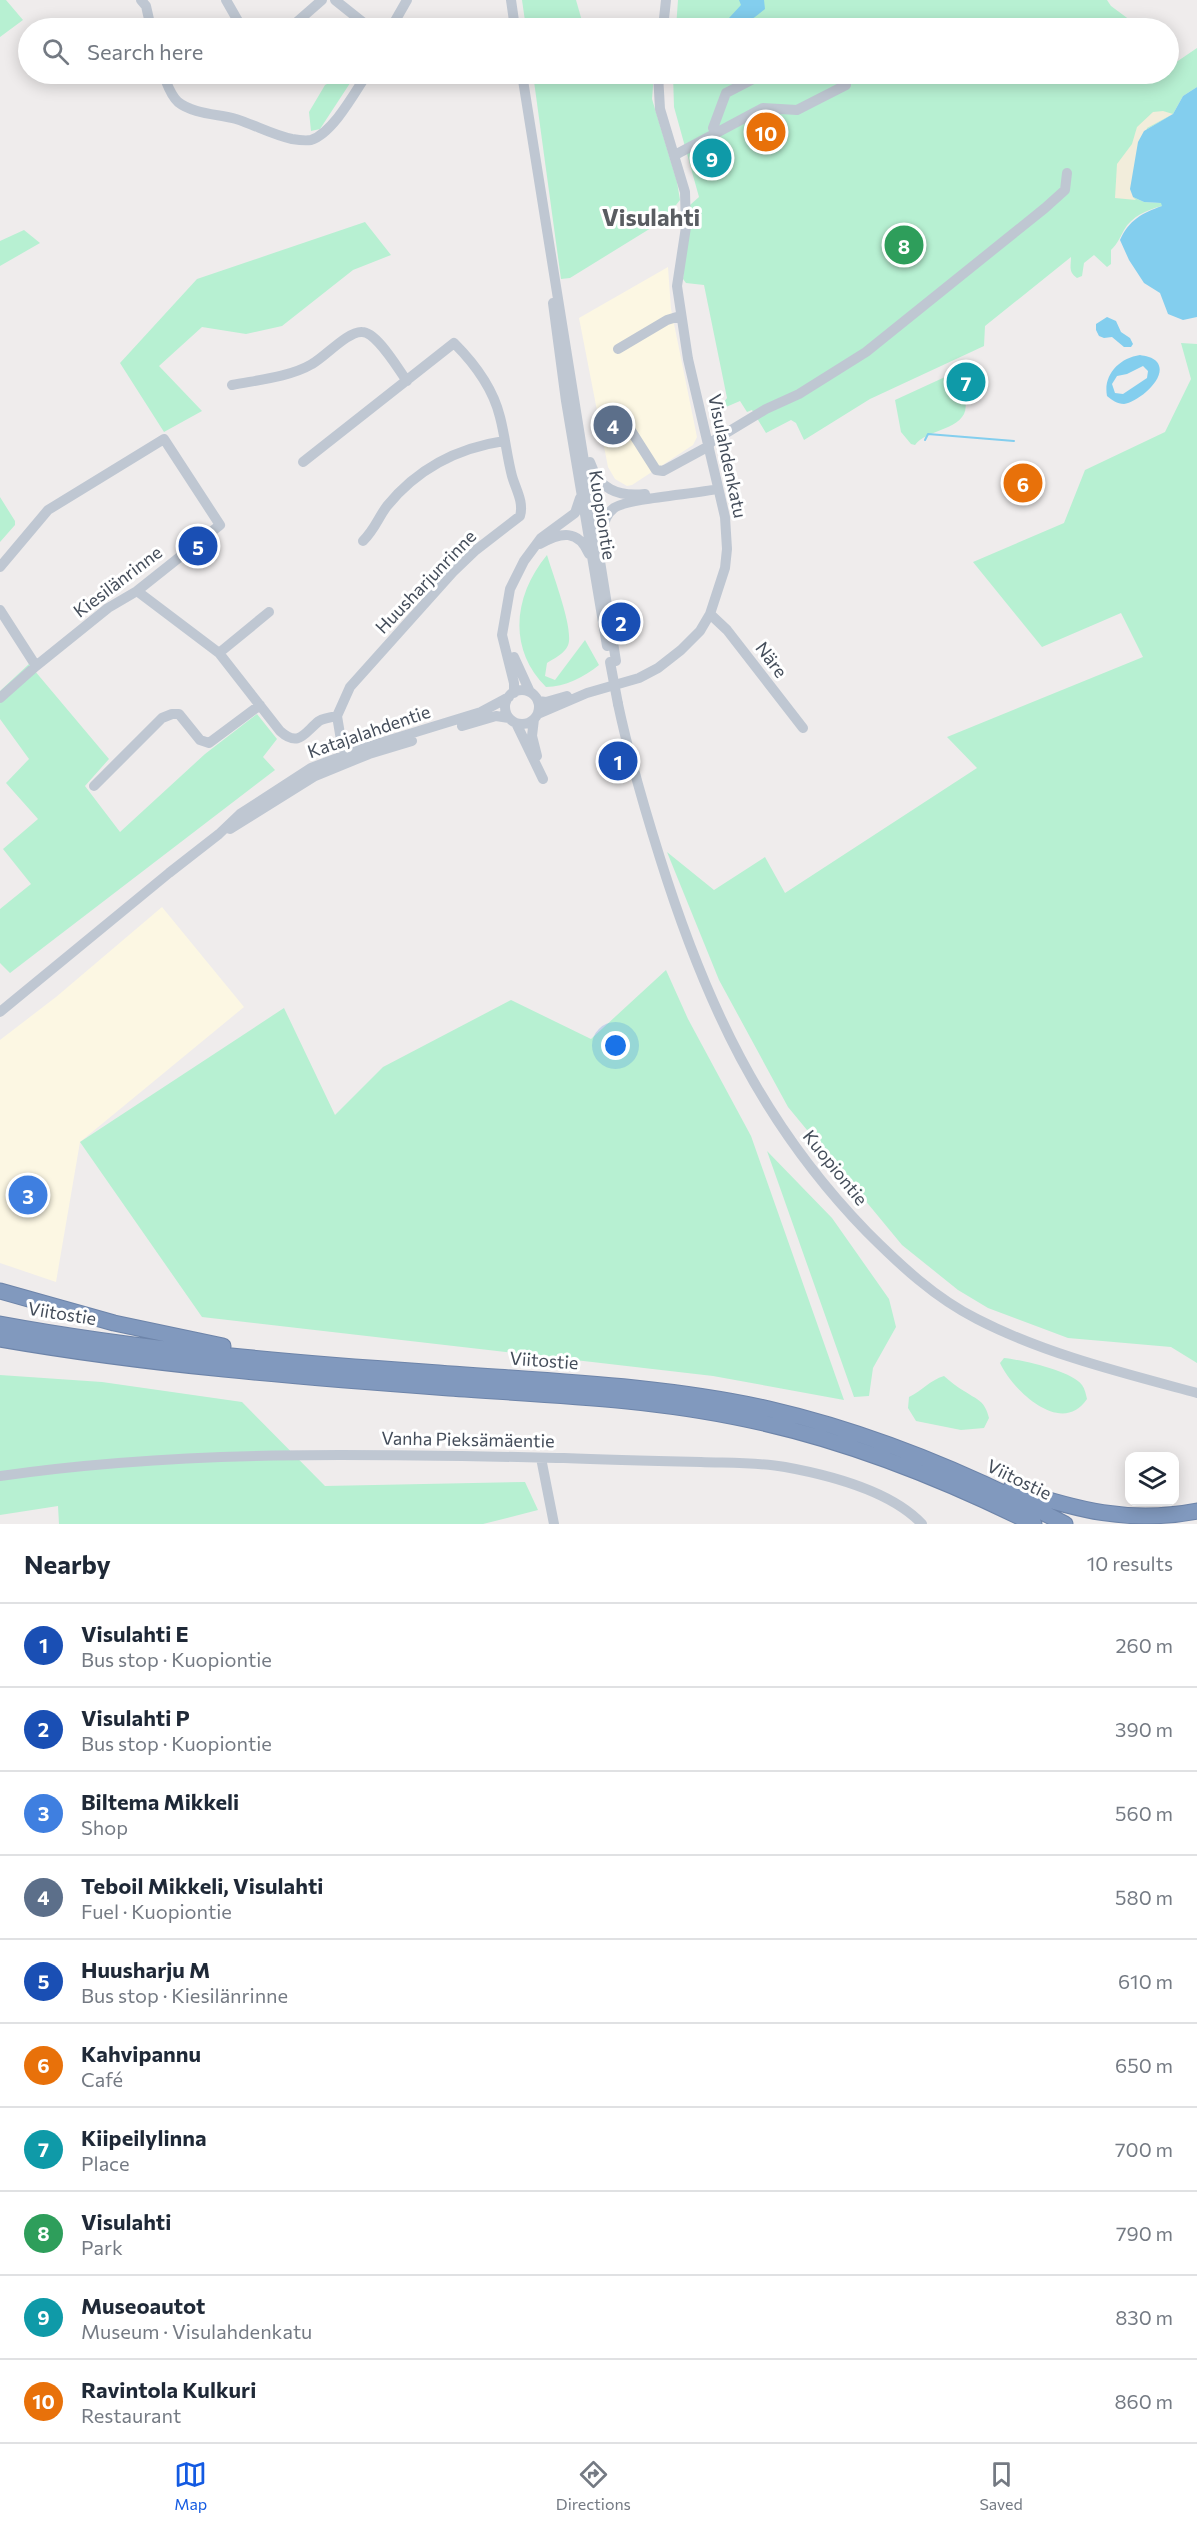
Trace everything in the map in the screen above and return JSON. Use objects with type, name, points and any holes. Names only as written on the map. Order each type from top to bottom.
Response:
[{"type":"highway","points":[[0,1291],[163,1335],[314,1363]]},
{"type":"highway","name":"Viitostie","points":[[0,1324],[200,1353],[609,1385],[710,1398],[814,1421],[895,1446],[945,1466],[1065,1524]]},
{"type":"highway","name":"Viitostie","points":[[0,1339],[109,1356],[332,1379],[592,1397],[706,1411],[747,1419],[853,1447],[967,1491],[1034,1524]]},
{"type":"highway","points":[[0,1349],[109,1356]]},
{"type":"highway","points":[[945,1466],[1080,1512],[1108,1519],[1127,1522],[1170,1519],[1197,1510]]},
{"type":"highway","points":[[967,1491],[1019,1524]]},
{"type":"street","points":[[141,0],[146,6],[149,18]]},
{"type":"street","points":[[226,0],[236,18]]},
{"type":"street","points":[[301,18],[322,0]]},
{"type":"street","points":[[335,0],[358,18]]},
{"type":"street","points":[[397,18],[407,0]]},
{"type":"street","points":[[511,0],[514,18]]},
{"type":"street","points":[[664,18],[666,0]]},
{"type":"street","points":[[167,84],[169,91],[178,102],[194,109],[236,119],[291,139],[310,140],[324,132],[347,106],[361,84]]},
{"type":"street","name":"Kuopiontie","points":[[524,84],[576,407],[613,662],[637,781],[674,902],[700,973],[750,1078],[793,1145],[840,1204],[885,1250],[932,1292],[976,1319],[1045,1348],[1197,1393]]},
{"type":"street","name":"Visulahdenkatu","points":[[536,717],[587,693],[639,678],[658,668],[681,650],[700,631],[710,614],[725,568],[727,549],[725,517],[681,316],[677,286],[680,257],[685,239],[686,212],[683,180],[660,109],[658,84]]},
{"type":"street","points":[[715,133],[713,128],[726,93],[744,84]]},
{"type":"street","points":[[675,155],[763,108],[797,110],[845,84]]},
{"type":"street","points":[[621,415],[657,470],[663,471],[766,409],[815,385],[866,352],[1058,196],[1066,186],[1067,173]]},
{"type":"street","name":"Kuopiontie","points":[[549,252],[555,321],[578,471],[603,600]]},
{"type":"street","points":[[618,350],[667,320],[681,316]]},
{"type":"street","points":[[232,386],[300,370],[313,364],[352,334],[362,332],[374,335],[407,381]]},
{"type":"street","name":"Huusharjunrinne","points":[[303,462],[454,343],[474,364],[490,389],[500,416],[504,441],[522,506],[520,516],[476,550],[453,572],[350,687],[337,716]]},
{"type":"street","points":[[576,407],[594,473],[606,489],[618,494],[633,495],[717,486]]},
{"type":"street","name":"Kiesilänrinne","points":[[0,567],[48,510],[164,439],[220,525],[137,591],[108,608],[0,698]]},
{"type":"street","points":[[363,540],[375,529],[386,507],[407,486],[446,457],[462,450],[504,441]]},
{"type":"street","points":[[506,609],[513,655],[530,692],[538,701],[532,736],[543,779],[506,711],[514,683],[502,635],[506,609],[514,580],[541,538],[578,509],[580,500],[578,471]]},
{"type":"street","points":[[603,600],[607,563],[602,529],[610,513],[620,506],[633,502],[717,486]]},
{"type":"street","points":[[535,547],[563,535],[581,540],[589,553],[603,600]]},
{"type":"street","points":[[137,591],[219,652],[287,737],[297,738],[304,735],[320,720],[337,716],[347,758]]},
{"type":"street","points":[[0,610],[36,666]]},
{"type":"street","points":[[219,652],[269,612]]},
{"type":"street","name":"Näre","points":[[710,614],[727,630],[802,728]]},
{"type":"street","points":[[511,695],[519,690],[530,692]]},
{"type":"street","name":"Visulahdenkatu","points":[[538,701],[546,702],[587,693]]},
{"type":"street","name":"Katajalahdentie","points":[[347,758],[481,712],[511,695]]},
{"type":"street","points":[[94,786],[162,718],[179,714],[200,740],[209,743],[260,705]]},
{"type":"street","name":"Katajalahdentie","points":[[0,1012],[219,834],[240,814],[311,768],[496,716],[513,721]]},
{"type":"street","points":[[513,721],[529,723],[536,717]]},
{"type":"street","name":"Vanha Pieksämäentie","points":[[0,1476],[111,1464],[294,1454],[757,1463],[782,1466],[836,1479],[880,1495],[900,1506],[922,1524]]},
{"type":"street","points":[[541,1458],[554,1524]]},
{"type":"shaded area","points":[[668,267],[671,309],[697,437],[693,445],[627,486],[615,479],[608,467],[579,318]]},
{"type":"shaded area","points":[[162,907],[244,1007],[80,1142],[56,1282],[0,1263],[0,1040],[56,997]]},
{"type":"green space","points":[[0,0],[6,0],[21,18],[18,18],[18,24],[0,37]]},
{"type":"green space","points":[[522,0],[576,0],[581,18],[525,18]]},
{"type":"green space","points":[[678,0],[1107,0],[1111,6],[1127,18],[677,18]]},
{"type":"green space","name":"Visulahti","points":[[1197,48],[1197,87],[1183,96],[1173,114],[1144,131],[1138,142],[1130,189],[1133,197],[1144,202],[1162,203],[1162,206],[1140,214],[1127,225],[1111,250],[1111,264],[1107,267],[1094,255],[1084,263],[1082,276],[1077,278],[1071,271],[1071,257],[985,326],[984,346],[870,399],[804,440],[796,423],[791,420],[766,433],[752,410],[747,412],[740,401],[726,407],[724,402],[727,398],[704,285],[686,283],[683,279],[690,205],[699,197],[674,107],[673,84],[1179,84],[1179,60]]},
{"type":"green space","points":[[349,84],[320,129],[311,131],[309,112],[325,85]]},
{"type":"green space","points":[[534,84],[653,84],[652,99],[677,182],[680,200],[664,220],[570,278],[561,279]]},
{"type":"green space","points":[[365,222],[391,255],[353,270],[282,326],[246,334],[202,327],[159,366],[202,411],[164,432],[120,363],[197,279]]},
{"type":"green space","points":[[24,230],[40,243],[0,266],[0,241]]},
{"type":"green space","points":[[1181,343],[1197,344],[1197,1363],[1171,1347],[1068,1338],[988,1308],[958,1290],[902,1245],[788,1107],[719,980],[667,852],[714,890],[765,857],[785,893],[977,768],[947,737],[1143,657],[1121,613],[1042,647],[973,562],[1064,523],[1085,470],[1165,432],[1191,379]]},
{"type":"green space","points":[[948,377],[959,396],[965,400],[962,417],[955,423],[921,439],[915,445],[911,444],[901,432],[895,400]]},
{"type":"green space","points":[[0,497],[15,521],[15,525],[0,542]]},
{"type":"green space","points":[[547,555],[564,611],[569,641],[564,651],[547,663],[545,676],[555,680],[585,640],[599,665],[574,680],[546,687],[533,672],[525,656],[520,639],[520,621],[527,587]]},
{"type":"green space","points":[[29,664],[109,759],[85,786],[120,832],[205,754],[257,714],[277,739],[263,757],[275,770],[10,973],[0,963],[0,909],[31,884],[3,849],[38,819],[6,783],[29,759],[0,719],[0,691]]},
{"type":"green space","points":[[666,970],[688,1019],[751,1136],[844,1400],[713,1376],[202,1317],[80,1142],[284,1008],[335,1115],[383,1067],[511,1000],[591,1039]]},
{"type":"green space","points":[[767,1151],[832,1218],[889,1299],[896,1327],[873,1368],[869,1396],[854,1397]]},
{"type":"green space","points":[[1004,1358],[1034,1364],[1068,1375],[1082,1385],[1087,1399],[1077,1410],[1065,1413],[1052,1412],[1039,1406],[1027,1397],[1006,1374],[1000,1363]]},
{"type":"green space","points":[[0,1375],[102,1382],[242,1402],[325,1486],[525,1482],[538,1510],[483,1524],[59,1524],[58,1506],[0,1515]]},
{"type":"green space","points":[[944,1376],[983,1404],[989,1418],[984,1428],[961,1430],[916,1421],[908,1408],[909,1397]]},
{"type":"sand","points":[[1163,111],[1173,114],[1147,128],[1133,197],[1136,200],[1115,198],[1117,164],[1132,144],[1137,127],[1153,112]]},
{"type":"water","points":[[739,0],[764,0],[765,9],[753,18],[729,18],[741,5]]},
{"type":"water","points":[[1197,87],[1197,317],[1183,320],[1168,314],[1160,293],[1144,283],[1129,260],[1120,240],[1137,218],[1162,206],[1161,203],[1144,202],[1133,197],[1130,189],[1138,142],[1144,131],[1173,114],[1183,96]]},
{"type":"water","points":[[1107,317],[1116,321],[1121,332],[1130,338],[1133,344],[1131,347],[1124,347],[1112,337],[1099,336],[1096,324]]},
{"type":"water","points":[[1140,355],[1153,359],[1160,368],[1159,375],[1150,388],[1137,399],[1124,404],[1119,403],[1107,396],[1106,388],[1114,369],[1132,357]],"holes":[[[1143,366],[1148,371],[1147,378],[1123,394],[1115,393],[1112,384],[1117,376]]]},
{"type":"waterway","points":[[925,440],[928,434],[1014,441]]},
{"type":"place","name":"Ravintola Kulkuri","points":[[766,132]]},
{"type":"place","name":"Museoautot","points":[[712,158]]},
{"type":"place","name":"Visulahti","points":[[904,245]]},
{"type":"place","name":"Kiipeilylinna","points":[[966,382]]},
{"type":"place","name":"Teboil Mikkeli, Visulahti","points":[[613,425]]},
{"type":"place","name":"Kahvipannu","points":[[1023,483]]},
{"type":"place","name":"Huusharju M","points":[[198,546]]},
{"type":"place","name":"Visulahti P","points":[[621,622]]},
{"type":"place","name":"Visulahti E","points":[[618,761]]},
{"type":"place","name":"Biltema Mikkeli","points":[[28,1195]]},
{"type":"district","name":"Visulahti","points":[[651,218]]}]
